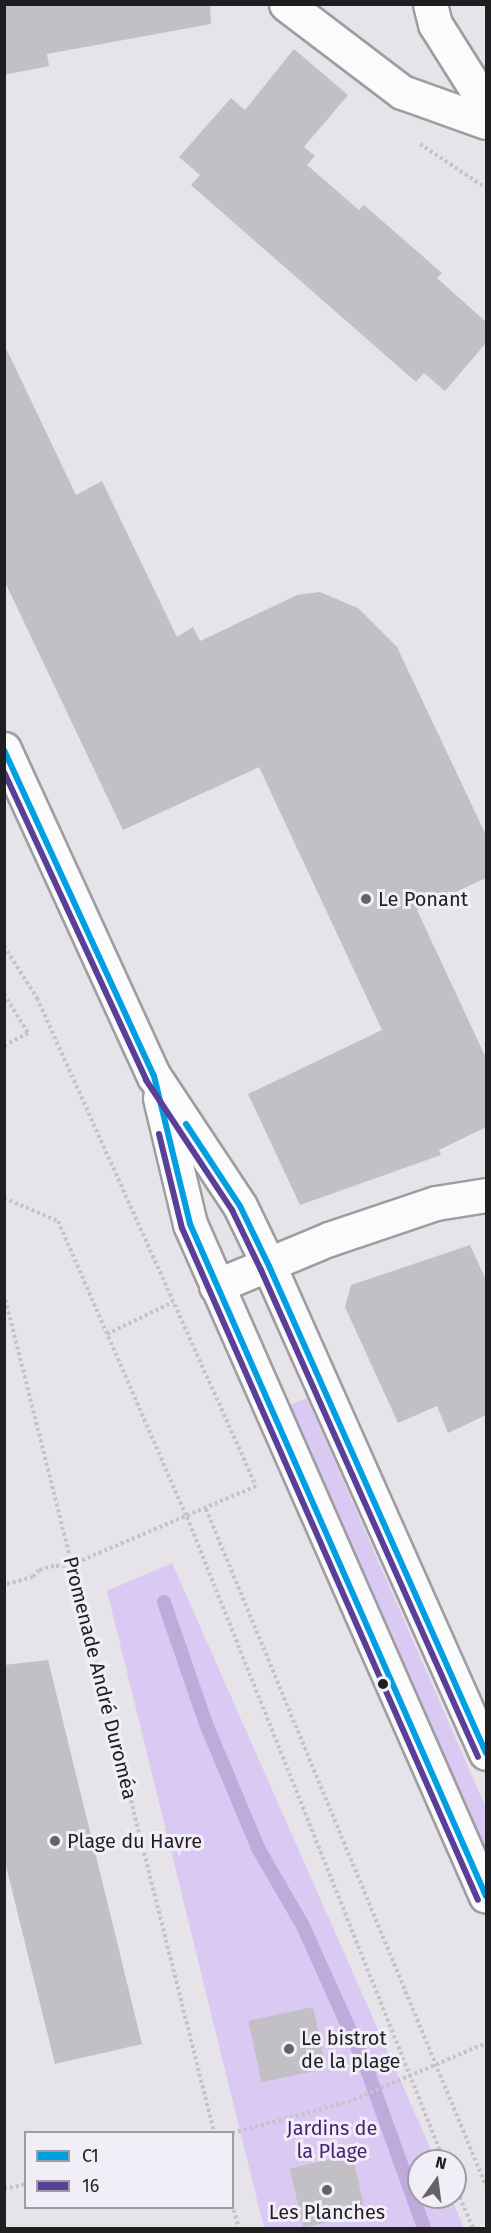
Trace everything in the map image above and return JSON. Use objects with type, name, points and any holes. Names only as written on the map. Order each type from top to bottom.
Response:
[{"type":"main road","points":[[286,4],[402,92],[486,122]]},
{"type":"main road","points":[[430,4],[435,24],[486,105]]},
{"type":"main road","points":[[4,749],[154,1076],[240,1206],[269,1266],[486,1753]]},
{"type":"main road","points":[[154,1076],[190,1224],[486,1896]]},
{"type":"main road","points":[[216,1286],[269,1266],[329,1239],[436,1203],[486,1195]]},
{"type":"path","points":[[4,946],[37,998],[256,1486],[207,1509],[71,1565],[39,1570],[33,1577],[4,1585]]},
{"type":"path","points":[[4,994],[28,1034],[4,1046]]},
{"type":"path","points":[[4,1198],[58,1221],[187,1517],[407,2078],[439,2149]]},
{"type":"path","name":"Promenade André Duroméa","points":[[4,1294],[213,2131]]},
{"type":"path","points":[[107,1334],[174,1302]]},
{"type":"path","points":[[207,1509],[486,2186]]},
{"type":"path","points":[[234,2132],[348,2102],[486,2043]]},
{"type":"path","points":[[4,2189],[24,2184]]},
{"type":"path","points":[[233,2209],[239,2229]]},
{"type":"path","points":[[465,2209],[473,2229]]},
{"type":"green space","points":[[307,1398],[486,1808],[486,1857],[290,1405]]},
{"type":"green space","name":"Jardins de la Plage","points":[[172,1563],[431,2149],[407,2149],[407,2209],[456,2209],[464,2228],[264,2228],[107,1591]]},
{"type":"building","points":[[4,4],[210,4],[211,24],[47,54],[49,66],[4,75]]},
{"type":"building","points":[[294,49],[348,95],[304,147],[315,156],[307,165],[359,210],[364,205],[442,273],[437,278],[486,322],[486,343],[445,391],[424,373],[416,382],[191,185],[200,175],[179,157],[231,98],[245,110]]},
{"type":"building","points":[[4,344],[76,495],[102,481],[177,637],[193,627],[200,641],[297,595],[320,592],[358,608],[397,647],[486,835],[486,878],[417,910],[486,1058],[486,1127],[439,1150],[441,1155],[300,1205],[248,1094],[382,1030],[259,767],[123,830],[4,580]]},
{"type":"building","points":[[470,1245],[486,1280],[486,1415],[448,1433],[437,1406],[398,1423],[345,1307],[351,1285]]},
{"type":"building","points":[[48,1660],[142,2044],[55,2064],[4,1858],[4,1665]]},
{"type":"building","points":[[313,2007],[326,2069],[262,2082],[248,2021]]},
{"type":"building","points":[[352,2154],[366,2213],[303,2228],[290,2168]]},
{"type":"waterway","points":[[164,1602],[206,1724],[258,1848],[303,1926],[365,2064],[424,2228]]},
{"type":"transit line","name":"C1","points":[[4,750],[154,1076],[190,1224],[486,1896]]},
{"type":"transit line","name":"16","points":[[4,772],[146,1080],[232,1210],[261,1270],[478,1757]]},
{"type":"transit line","name":"C1","points":[[186,1124],[240,1206],[269,1266],[486,1753]]},
{"type":"transit line","name":"16","points":[[159,1134],[182,1228],[478,1900]]},
{"type":"place","name":"Le Ponant","points":[[366,899]]},
{"type":"place","name":"Plage du Havre","points":[[55,1841]]},
{"type":"place","name":"Le bistrot de la plage","points":[[289,2049]]},
{"type":"place","name":"Les Planches","points":[[327,2190]]}]
